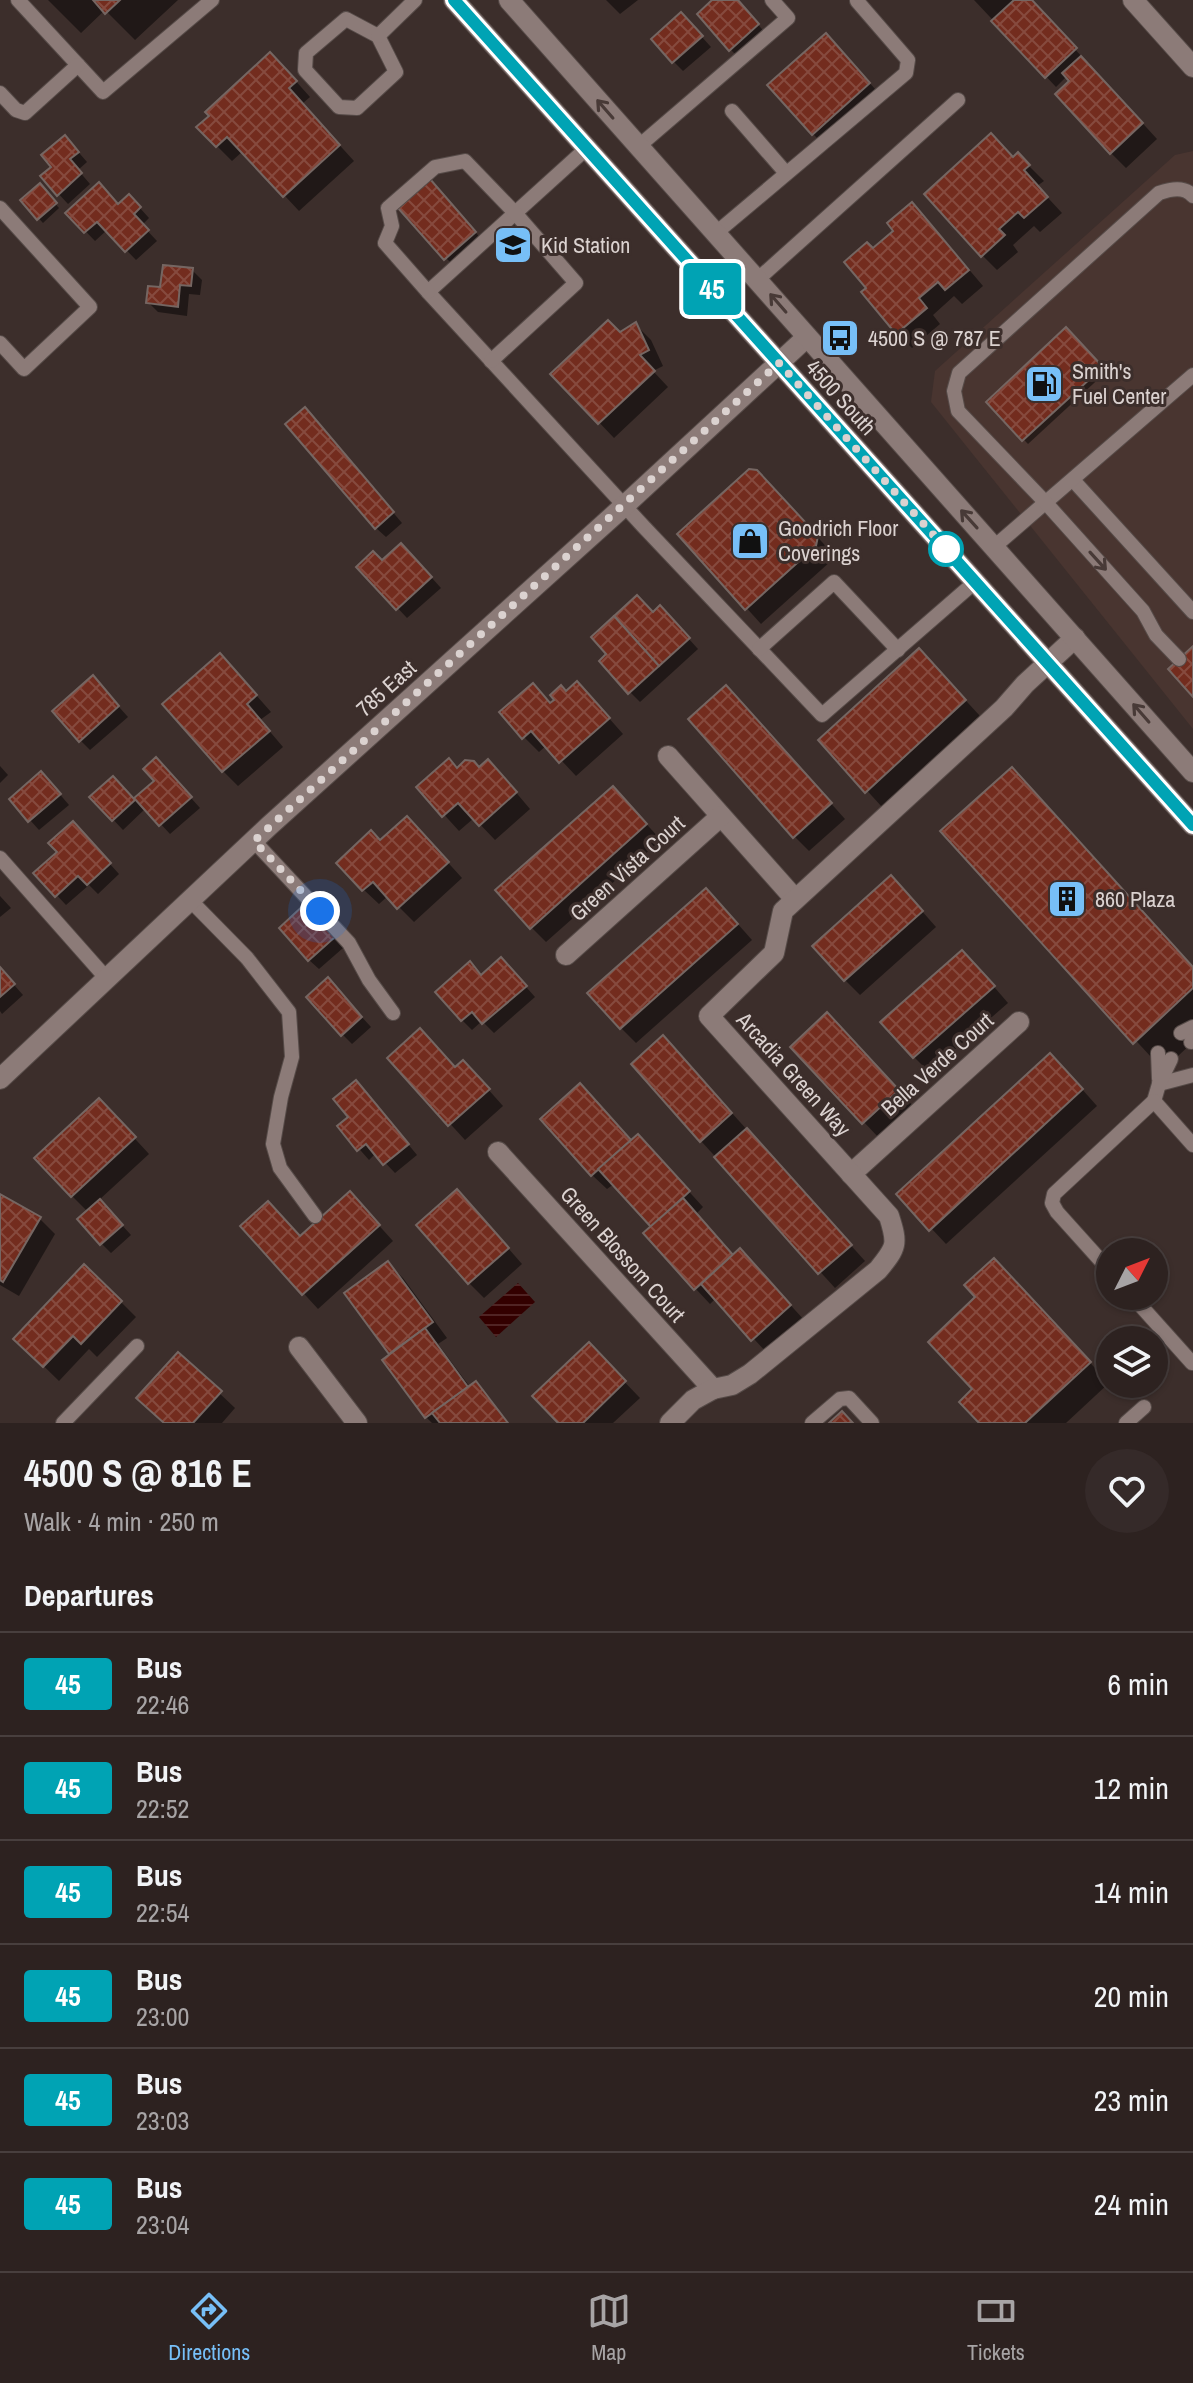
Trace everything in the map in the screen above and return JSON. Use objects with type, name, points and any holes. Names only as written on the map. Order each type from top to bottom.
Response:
[{"type":"street","name":"4500 South","points":[[454,0],[1193,825]]},
{"type":"street","name":"4500 South","points":[[509,0],[1193,772]]},
{"type":"street","points":[[1133,0],[1193,67]]},
{"type":"street","name":"785 East","points":[[0,1079],[254,841],[807,337]]},
{"type":"street","name":"Arcadia Green Way","points":[[670,1423],[693,1400],[713,1389],[732,1385],[750,1374],[878,1270],[892,1253],[896,1240],[889,1216],[709,1016],[774,953],[783,911],[1004,708],[1075,638]]},
{"type":"street","name":"Green Vista Court","points":[[668,756],[795,899]]},
{"type":"street","name":"Green Vista Court","points":[[566,955],[721,816]]},
{"type":"street","name":"Bella Verde Court","points":[[851,1174],[1019,1022]]},
{"type":"street","name":"Green Blossom Court","points":[[498,1152],[713,1389]]},
{"type":"street","points":[[299,1347],[357,1423]]},
{"type":"lane","points":[[18,0],[103,92],[212,0]]},
{"type":"lane","points":[[378,36],[415,0]]},
{"type":"lane","points":[[639,146],[788,18],[772,0]]},
{"type":"lane","points":[[716,233],[906,73],[908,60],[857,1]]},
{"type":"lane","points":[[346,19],[378,36],[396,72],[357,108],[339,107],[305,70],[306,53],[346,19]]},
{"type":"lane","points":[[0,93],[16,110],[25,113],[78,65]]},
{"type":"lane","points":[[757,280],[958,100]]},
{"type":"lane","points":[[732,111],[786,173]]},
{"type":"lane","points":[[428,292],[587,148]]},
{"type":"lane","points":[[491,361],[576,283],[465,161],[435,167],[388,208],[392,226],[385,243],[428,292],[491,361],[624,506],[822,715],[975,582]]},
{"type":"lane","points":[[1179,659],[1156,635],[1143,611],[958,411],[954,391],[959,373],[1159,193],[1173,188],[1193,196]]},
{"type":"lane","points":[[0,208],[6,225],[90,307],[24,369],[0,343]]},
{"type":"lane","points":[[994,547],[1193,375]]},
{"type":"lane","points":[[1073,480],[1193,612]]},
{"type":"lane","points":[[759,649],[834,582],[898,650]]},
{"type":"lane","points":[[254,841],[349,943],[369,980],[393,1013]]},
{"type":"lane","points":[[0,858],[107,979]]},
{"type":"lane","points":[[191,901],[247,958],[289,1012],[292,1057],[273,1144],[280,1168],[315,1216]]},
{"type":"lane","points":[[1096,1255],[1057,1212],[1052,1203],[1054,1194],[1154,1101],[1165,1056]]},
{"type":"lane","points":[[1159,1084],[1190,1072]]},
{"type":"lane","points":[[1154,1101],[1193,1145]]},
{"type":"lane","points":[[1145,1310],[1193,1364]]},
{"type":"lane","points":[[63,1423],[137,1346]]},
{"type":"lane","points":[[812,1423],[840,1399],[849,1398],[872,1423]]},
{"type":"lane","points":[[1126,1423],[1144,1407]]},
{"type":"shaded area","points":[[1193,151],[1193,729],[931,402],[935,371],[1175,155]]},
{"type":"shaded area","points":[[518,1283],[535,1302],[496,1337],[479,1317]]},
{"type":"building","points":[[93,0],[120,0],[105,14]]},
{"type":"building","points":[[712,0],[738,0],[759,24],[729,51],[697,14]]},
{"type":"building","points":[[1014,0],[1032,0],[1077,48],[1045,78],[991,21]]},
{"type":"building","points":[[681,12],[703,36],[672,63],[651,39]]},
{"type":"building","points":[[826,33],[870,83],[812,135],[767,85]]},
{"type":"building","points":[[270,52],[297,81],[289,88],[340,145],[283,197],[227,137],[216,147],[196,127],[209,116],[205,112]]},
{"type":"building","points":[[1081,56],[1143,123],[1110,154],[1055,94],[1069,81],[1062,73]]},
{"type":"building","points":[[991,133],[1013,157],[1018,152],[1030,165],[1024,170],[1048,197],[1024,218],[1018,212],[999,229],[1005,235],[981,257],[924,194]]},
{"type":"building","points":[[65,135],[79,152],[70,159],[82,173],[57,196],[40,176],[51,167],[41,155]]},
{"type":"building","points":[[430,179],[476,232],[444,260],[398,208]]},
{"type":"building","points":[[99,182],[118,204],[129,194],[141,207],[134,214],[149,230],[125,252],[97,222],[84,233],[65,213]]},
{"type":"building","points":[[40,183],[57,203],[37,220],[20,200]]},
{"type":"building","points":[[912,202],[969,270],[945,290],[938,282],[919,298],[927,308],[896,334],[861,292],[866,288],[844,262],[867,242],[873,248],[893,231],[887,223]]},
{"type":"building","points":[[163,265],[193,268],[191,286],[180,285],[178,307],[146,303],[148,286],[160,287]]},
{"type":"building","points":[[608,320],[620,332],[636,322],[649,350],[640,355],[655,371],[598,424],[550,374]]},
{"type":"building","name":"Smith's Fuel Center","points":[[1066,327],[1103,367],[1022,441],[986,402]]},
{"type":"building","points":[[305,407],[394,512],[375,529],[285,424]]},
{"type":"building","name":"Goodrich Floor Coverings","points":[[749,469],[757,470],[818,536],[816,546],[745,610],[677,534]]},
{"type":"building","points":[[401,543],[432,577],[396,610],[356,567],[373,551],[382,560]]},
{"type":"building","points":[[637,595],[653,612],[660,605],[690,638],[659,666],[614,616]]},
{"type":"building","points":[[614,616],[659,666],[628,694],[599,661],[606,654],[591,637]]},
{"type":"building","points":[[1193,646],[1193,697],[1168,669]]},
{"type":"building","points":[[919,648],[966,700],[865,793],[818,740]]},
{"type":"building","points":[[220,653],[257,695],[247,704],[270,731],[222,772],[162,704]]},
{"type":"building","points":[[93,675],[119,706],[79,742],[52,711]]},
{"type":"building","points":[[577,681],[610,718],[559,763],[531,731],[522,739],[499,712],[533,683],[550,703],[554,700],[550,695],[561,685],[566,691]]},
{"type":"building","points":[[726,685],[832,803],[793,838],[688,719]]},
{"type":"building","points":[[156,757],[192,797],[159,826],[134,798],[154,781],[143,769]]},
{"type":"building","points":[[449,758],[457,768],[465,760],[474,761],[479,767],[488,759],[517,792],[479,826],[458,803],[442,817],[416,787]]},
{"type":"building","name":"860 Plaza","points":[[1012,767],[1193,967],[1193,988],[1133,1044],[940,831]]},
{"type":"building","points":[[41,771],[61,794],[28,822],[9,799]]},
{"type":"building","points":[[113,776],[135,800],[112,821],[89,797]]},
{"type":"building","points":[[613,786],[647,824],[530,929],[495,890]]},
{"type":"building","points":[[407,816],[449,862],[397,909],[373,882],[362,891],[336,863],[371,830],[380,840]]},
{"type":"building","points":[[73,821],[111,863],[87,885],[78,876],[55,897],[33,873],[57,852],[48,843]]},
{"type":"building","points":[[891,875],[923,911],[844,981],[812,946]]},
{"type":"building","points":[[706,888],[738,924],[620,1029],[587,993]]},
{"type":"building","points":[[305,904],[335,937],[308,961],[279,928]]},
{"type":"building","points":[[962,950],[995,986],[913,1058],[880,1022]]},
{"type":"building","points":[[501,957],[527,986],[482,1024],[472,1012],[461,1021],[435,992],[470,961],[481,975]]},
{"type":"building","points":[[0,967],[15,984],[0,997]]},
{"type":"building","points":[[328,977],[362,1017],[341,1036],[306,997]]},
{"type":"building","points":[[827,1012],[899,1090],[862,1124],[790,1047]]},
{"type":"building","points":[[420,1028],[455,1067],[463,1060],[490,1089],[448,1126],[387,1058]]},
{"type":"building","points":[[663,1035],[732,1113],[700,1142],[631,1064]]},
{"type":"building","points":[[1050,1053],[1083,1089],[929,1231],[896,1194]]},
{"type":"building","points":[[356,1080],[409,1144],[383,1165],[366,1144],[357,1151],[337,1126],[348,1117],[333,1099]]},
{"type":"building","points":[[580,1083],[631,1140],[591,1176],[540,1119]]},
{"type":"building","points":[[99,1098],[136,1137],[71,1197],[34,1158]]},
{"type":"building","points":[[747,1128],[852,1245],[818,1274],[714,1157]]},
{"type":"building","points":[[638,1134],[690,1191],[651,1227],[598,1169]]},
{"type":"building","points":[[457,1189],[509,1248],[468,1284],[416,1225]]},
{"type":"building","points":[[350,1191],[380,1225],[302,1295],[240,1226],[268,1201],[300,1236]]},
{"type":"building","points":[[0,1194],[41,1217],[3,1282],[0,1280]]},
{"type":"building","points":[[683,1198],[733,1255],[694,1290],[643,1233]]},
{"type":"building","points":[[100,1199],[123,1225],[100,1245],[77,1219]]},
{"type":"building","points":[[740,1248],[791,1305],[751,1341],[701,1284]]},
{"type":"building","points":[[994,1258],[1091,1362],[1025,1423],[979,1423],[959,1402],[972,1389],[928,1342],[975,1297],[964,1285]]},
{"type":"building","points":[[388,1261],[433,1322],[389,1354],[344,1293]]},
{"type":"building","points":[[84,1264],[122,1301],[81,1344],[73,1336],[43,1367],[13,1339]]},
{"type":"building","points":[[425,1328],[468,1387],[425,1418],[382,1360]]},
{"type":"building","points":[[589,1342],[626,1381],[583,1423],[558,1423],[532,1396]]},
{"type":"building","points":[[178,1352],[222,1391],[193,1423],[164,1423],[136,1398]]},
{"type":"building","points":[[476,1381],[508,1423],[440,1423],[432,1413]]},
{"type":"building","points":[[842,1411],[853,1423],[829,1423]]},
{"type":"bus line","name":"45","points":[[454,0],[1193,825]]},
{"type":"place","name":"Kid Station","points":[[513,245]]},
{"type":"place","name":"4500 S @ 787 E","points":[[840,338]]},
{"type":"place","name":"Smith's Fuel Center","points":[[1044,384]]},
{"type":"place","name":"Goodrich Floor Coverings","points":[[750,541]]},
{"type":"place","name":"860 Plaza","points":[[1067,899]]},
{"type":"route","points":[[320,911],[254,841],[779,363],[956,560],[946,549]]}]
